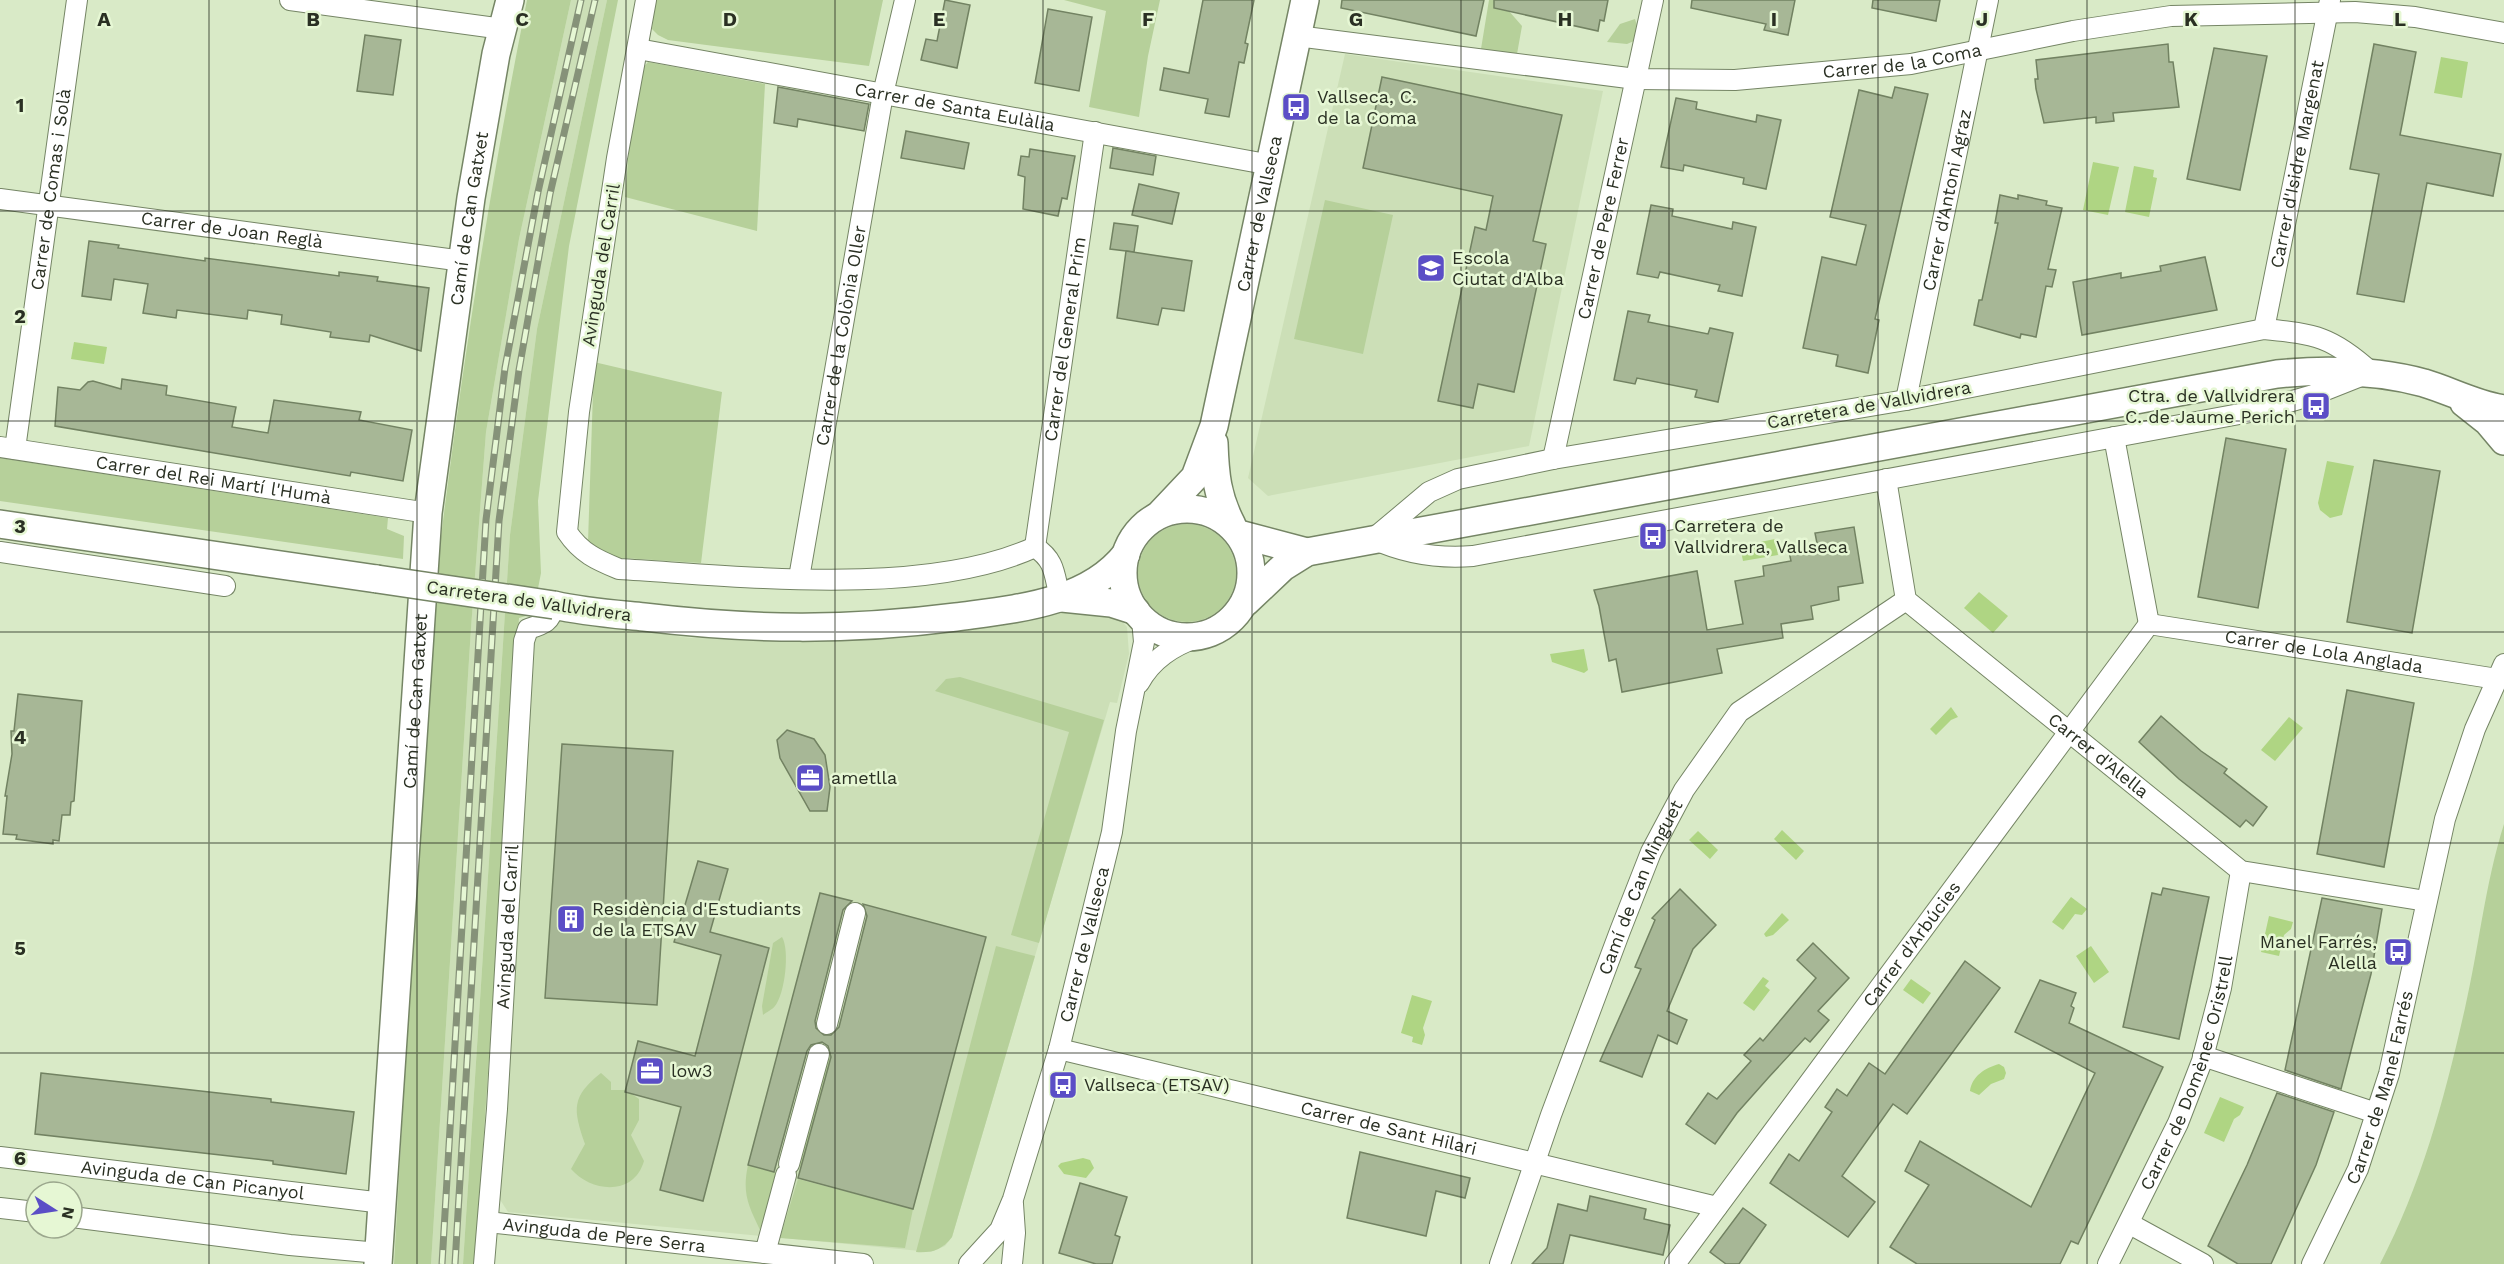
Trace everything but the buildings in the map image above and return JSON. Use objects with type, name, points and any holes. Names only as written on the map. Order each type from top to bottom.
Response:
[{"type":"main road","name":"Camí de Can Gatxet","points":[[378,1258],[428,513],[471,198],[510,0]]},
{"type":"main road","name":"Carrer de Vallseca","points":[[1214,426],[1305,0]]},
{"type":"main road","name":"Carretera de Vallvidrera","points":[[1246,602],[1283,567],[1307,552],[2226,382],[2327,369],[2370,372],[2428,384],[2456,396],[2504,409]]},
{"type":"main road","name":"Carretera de Vallvidrera","points":[[2456,396],[2488,422],[2504,441]]},
{"type":"main road","points":[[1161,513],[1195,477],[1214,426]]},
{"type":"main road","points":[[1214,426],[1215,480],[1220,502],[1235,530],[1251,562],[1246,602],[1229,622],[1198,637],[1178,638],[1167,634],[1139,615],[1123,582],[1126,554],[1133,538],[1150,519],[1161,513],[1184,508],[1201,510],[1210,512],[1235,530]]},
{"type":"main road","name":"Carretera de Vallvidrera","points":[[0,524],[554,605],[721,626],[795,629],[908,623],[991,612],[1060,598],[1108,572],[1126,554]]},
{"type":"main road","name":"Carretera de Vallvidrera","points":[[1235,530],[1307,552]]},
{"type":"main road","name":"Carretera de Vallvidrera","points":[[1060,598],[1111,603],[1139,615]]},
{"type":"street","name":"Carrer de Comas i Solà","points":[[8,448],[49,205],[77,0]]},
{"type":"street","points":[[290,0],[503,29]]},
{"type":"street","name":"Avinguda del Carril","points":[[646,0],[617,158],[581,400],[567,532],[575,544],[592,559],[619,569],[799,578]]},
{"type":"street","name":"Carrer de la Colònia Oller","points":[[799,578],[883,94],[905,0]]},
{"type":"street","name":"Carrer de Pere Ferrer","points":[[1553,459],[1653,0]]},
{"type":"street","name":"Carrer d'Antoni Agraz","points":[[1905,400],[1988,0]]},
{"type":"street","name":"Carrer de la Coma","points":[[1297,36],[1636,79],[1735,80],[1911,64],[2073,31],[2170,16],[2329,6],[2415,17],[2504,33]]},
{"type":"street","name":"Carrer d'Isidre Margenat","points":[[2264,329],[2329,6]]},
{"type":"street","name":"Carrer de Santa Eulàlia","points":[[638,49],[1271,165]]},
{"type":"street","name":"Carrer del General Prim","points":[[1035,547],[1095,132]]},
{"type":"street","name":"Carrer de Joan Reglà","points":[[0,199],[463,261]]},
{"type":"street","name":"Carretera de Vallvidrera","points":[[1373,539],[1429,492],[1458,479],[1553,459],[1905,400],[2264,329],[2321,337],[2346,350],[2370,372]]},
{"type":"street","points":[[1373,539],[1400,551],[1444,558],[1473,556],[2261,410],[2313,395],[2370,372]]},
{"type":"street","points":[[2114,437],[2149,624]]},
{"type":"street","name":"Carrer del Rei Martí l'Humà","points":[[8,448],[428,513]]},
{"type":"street","points":[[1886,479],[1906,600]]},
{"type":"street","points":[[799,578],[945,574],[1015,556],[1035,547],[1047,555],[1051,562],[1060,598]]},
{"type":"street","points":[[0,552],[225,586]]},
{"type":"street","name":"Carrer d'Alella","points":[[1906,600],[2241,871],[2426,902]]},
{"type":"street","name":"Camí de Can Minguet","points":[[1500,1264],[1534,1163],[1651,852],[1684,790],[1739,712],[1906,600]]},
{"type":"street","name":"Avinguda del Carril","points":[[484,1264],[524,641],[528,629],[546,624],[552,618],[554,605]]},
{"type":"street","name":"Carrer de Vallseca","points":[[969,1264],[1000,1230],[1013,1199],[1059,1049],[1112,832],[1126,731],[1144,642],[1139,615]]},
{"type":"street","name":"Carrer de Lola Anglada","points":[[2149,624],[2501,672]]},
{"type":"street","name":"Carrer d'Arbúcies","points":[[1675,1264],[2149,624]]},
{"type":"street","name":"Carrer de Vallseca","points":[[1136,688],[1146,671],[1162,655],[1198,637]]},
{"type":"street","name":"Carrer de Manel Farrés","points":[[2312,1264],[2358,1168],[2389,1074],[2445,819],[2475,729],[2501,672]]},
{"type":"street","name":"Carrer de Domènec Oristrell","points":[[2108,1264],[2130,1224],[2178,1123],[2203,1056],[2221,988],[2241,871]]},
{"type":"street","points":[[826,1024],[857,905]]},
{"type":"street","name":"Carrer de Sant Hilari","points":[[1059,1049],[1717,1207]]},
{"type":"street","points":[[765,1253],[819,1054]]},
{"type":"street","points":[[2203,1056],[2376,1113]]},
{"type":"street","name":"Avinguda de Can Picanyol","points":[[0,1157],[383,1203]]},
{"type":"street","name":"Carrer de Vallseca","points":[[1012,1264],[1015,1233],[1013,1199]]},
{"type":"street","points":[[0,1208],[24,1211]]},
{"type":"street","points":[[84,1219],[378,1258]]},
{"type":"street","name":"Avinguda de Pere Serra","points":[[488,1222],[863,1264]]},
{"type":"street","points":[[2130,1224],[2203,1264]]},
{"type":"shaded area","points":[[527,0],[571,0],[519,239],[486,432],[471,628],[431,1264],[394,1264],[431,620],[450,465],[473,309],[498,154]]},
{"type":"shaded area","points":[[571,0],[607,0],[537,329],[510,535],[463,1264],[431,1264],[471,628],[486,432],[519,239]]},
{"type":"shaded area","points":[[607,0],[618,0],[569,246],[538,501],[541,573],[533,614],[519,618],[475,1264],[463,1264],[510,535],[537,329]]},
{"type":"shaded area","points":[[655,0],[883,0],[869,66],[668,40],[652,29]]},
{"type":"shaded area","points":[[1064,0],[1160,0],[1148,56],[1139,117],[1089,107],[1106,11]]},
{"type":"shaded area","points":[[1489,0],[1508,0],[1508,10],[1522,26],[1517,54],[1503,57],[1480,55]]},
{"type":"shaded area","points":[[1635,19],[1641,38],[1627,44],[1607,42],[1620,24]]},
{"type":"shaded area","name":"Escola Ciutat d'Alba","points":[[1345,54],[1603,91],[1529,446],[1268,496],[1248,478]]},
{"type":"shaded area","points":[[2441,57],[2468,62],[2462,98],[2434,93]]},
{"type":"shaded area","points":[[648,62],[765,84],[757,231],[625,197],[635,77]]},
{"type":"shaded area","points":[[2093,162],[2119,167],[2108,215],[2083,210]]},
{"type":"shaded area","points":[[2134,166],[2154,170],[2153,177],[2157,178],[2149,217],[2125,212]]},
{"type":"shaded area","points":[[1325,200],[1393,215],[1363,354],[1294,339]]},
{"type":"shaded area","points":[[74,342],[107,347],[104,364],[71,359]]},
{"type":"shaded area","points":[[594,362],[722,392],[701,563],[607,557],[588,542]]},
{"type":"shaded area","points":[[0,458],[388,518],[387,529],[404,536],[403,559],[0,501]]},
{"type":"shaded area","points":[[2327,461],[2354,466],[2342,515],[2330,518],[2320,510],[2318,503]]},
{"type":"shaded area","points":[[1187,524],[1206,528],[1222,538],[1232,554],[1236,573],[1232,592],[1222,608],[1206,618],[1187,622],[1168,618],[1152,608],[1142,592],[1138,573],[1142,554],[1152,538],[1168,528]]},
{"type":"shaded area","points":[[1775,539],[1778,555],[1743,561],[1740,546]]},
{"type":"shaded area","points":[[1979,592],[2008,616],[1993,633],[1964,608]]},
{"type":"shaded area","points":[[1076,605],[1118,617],[1127,627],[1129,654],[1117,703],[1110,702],[952,1237],[945,1246],[931,1252],[508,1212],[490,1184],[524,641],[552,618],[690,638],[760,639]]},
{"type":"shaded area","points":[[1584,649],[1588,670],[1584,673],[1552,662],[1550,654]]},
{"type":"shaded area","points":[[960,677],[1104,720],[1039,943],[1011,935],[1069,732],[935,691],[946,679]]},
{"type":"shaded area","points":[[1951,707],[1958,717],[1951,720],[1936,735],[1930,729]]},
{"type":"shaded area","points":[[2289,717],[2303,728],[2275,761],[2261,750]]},
{"type":"shaded area","points":[[2504,824],[2504,1264],[2380,1264],[2408,1203],[2431,1139],[2465,1008],[2492,869]]},
{"type":"shaded area","points":[[1782,830],[1804,851],[1796,860],[1774,839]]},
{"type":"shaded area","points":[[1698,831],[1718,850],[1710,859],[1689,840]]},
{"type":"shaded area","points":[[2071,897],[2087,909],[2082,915],[2075,914],[2063,930],[2052,922]]},
{"type":"shaded area","points":[[1782,913],[1789,920],[1773,935],[1766,937],[1764,934]]},
{"type":"shaded area","points":[[2269,916],[2293,922],[2291,929],[2284,935],[2279,956],[2261,952]]},
{"type":"shaded area","points":[[782,937],[786,952],[784,982],[775,1006],[763,1015],[762,1006],[773,943]]},
{"type":"shaded area","points":[[996,946],[1035,956],[952,1237],[936,1250],[916,1252]]},
{"type":"shaded area","points":[[2091,946],[2109,972],[2094,983],[2076,956]]},
{"type":"shaded area","points":[[1763,977],[1769,981],[1765,986],[1770,990],[1754,1011],[1743,1003]]},
{"type":"shaded area","points":[[1911,979],[1931,993],[1923,1004],[1903,990]]},
{"type":"shaded area","points":[[1412,995],[1432,1001],[1423,1028],[1425,1035],[1422,1045],[1412,1042],[1413,1037],[1401,1033]]},
{"type":"shaded area","points":[[827,1056],[839,1059],[810,1169],[798,1166]]},
{"type":"shaded area","points":[[1999,1064],[2004,1067],[2006,1073],[2004,1079],[1991,1084],[1979,1095],[1970,1091],[1973,1081],[1980,1073]]},
{"type":"shaded area","points":[[601,1073],[611,1082],[611,1090],[626,1090],[639,1099],[639,1120],[631,1135],[644,1161],[639,1172],[631,1180],[612,1187],[590,1183],[571,1169],[585,1144],[578,1122],[577,1104],[584,1089]]},
{"type":"shaded area","points":[[2220,1097],[2244,1107],[2240,1115],[2234,1119],[2224,1142],[2204,1133]]},
{"type":"shaded area","points":[[1083,1158],[1090,1160],[1094,1168],[1086,1178],[1064,1174],[1058,1166],[1061,1163]]},
{"type":"shaded area","points":[[748,1165],[777,1173],[760,1230],[747,1199]]},
{"type":"shaded area","points":[[798,1179],[913,1209],[905,1248],[780,1238]]},
{"type":"railway","points":[[442,1264],[486,520],[505,368],[538,192],[581,0]]},
{"type":"railway","points":[[455,1264],[499,521],[519,370],[550,194],[595,0]]},
{"type":"place","name":"Vallseca, C. de la Coma","points":[[1296,107]]},
{"type":"place","name":"Escola Ciutat d'Alba","points":[[1431,268]]},
{"type":"place","name":"Ctra. de Vallvidrera C. de Jaume Perich","points":[[2316,406]]},
{"type":"place","name":"Carretera de Vallvidrera, Vallseca","points":[[1653,536]]},
{"type":"place","name":"ametlla","points":[[810,778]]},
{"type":"place","name":"Residència d'Estudiants de la ETSAV","points":[[571,919]]},
{"type":"place","name":"Manel Farrés, Alella","points":[[2398,952]]},
{"type":"place","name":"low3","points":[[650,1071]]},
{"type":"place","name":"Vallseca (ETSAV)","points":[[1063,1085]]}]
